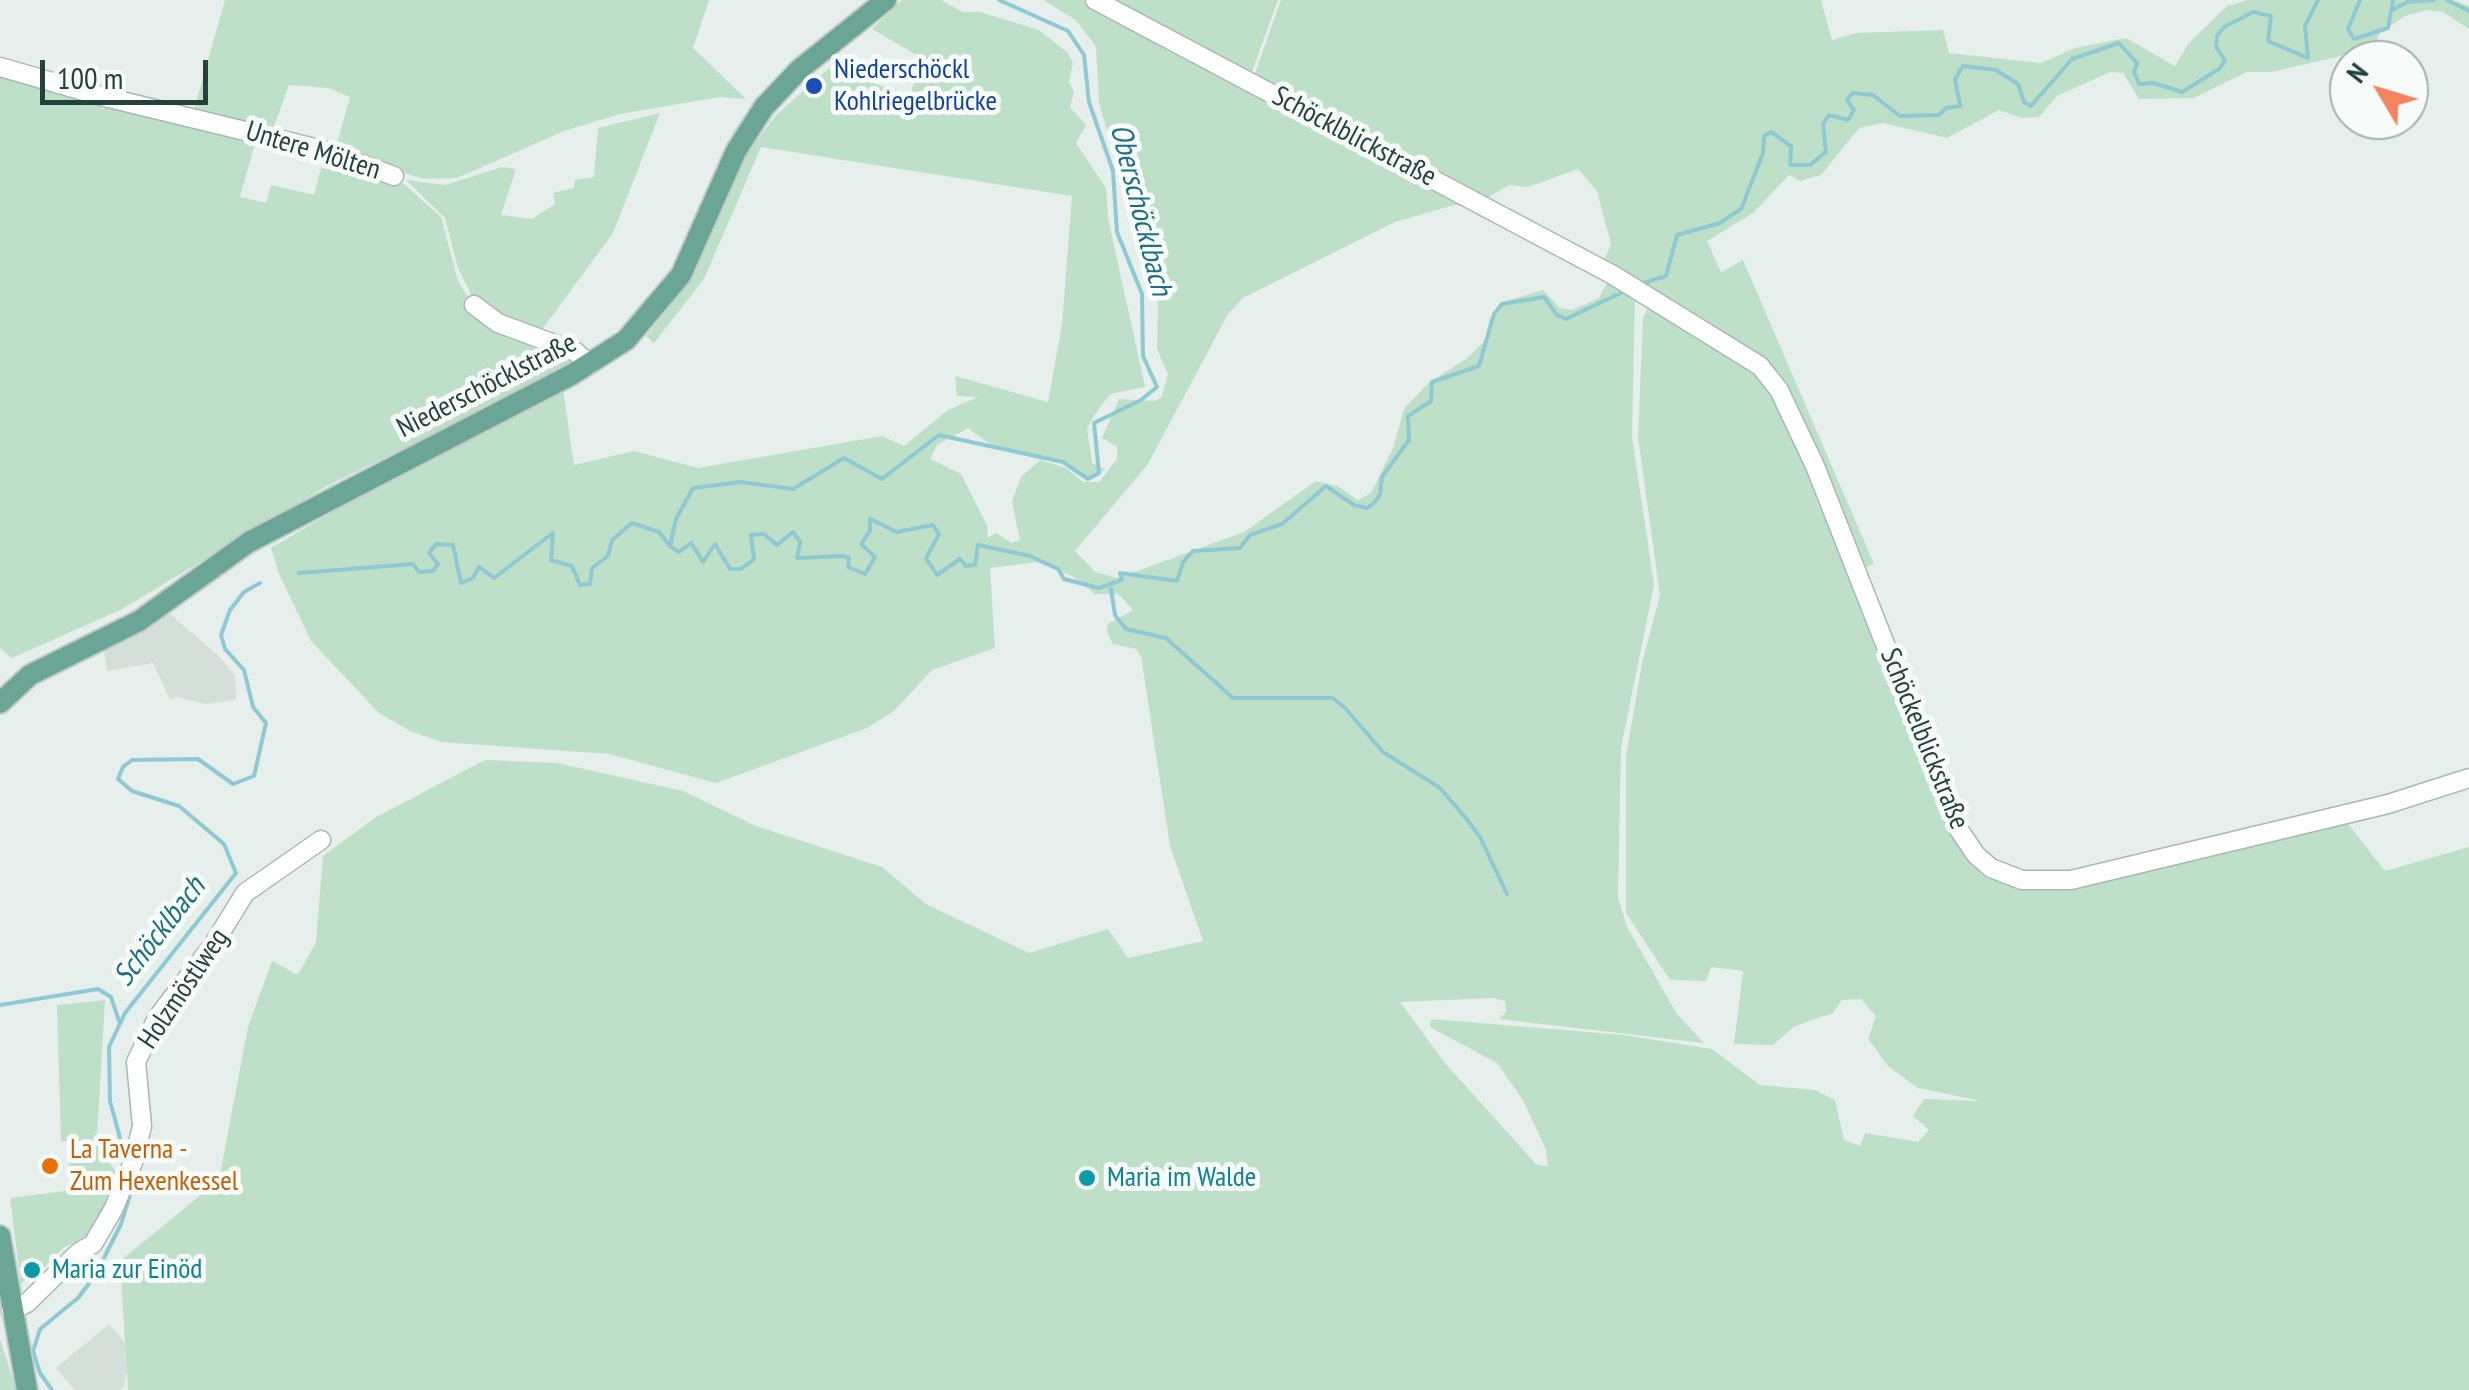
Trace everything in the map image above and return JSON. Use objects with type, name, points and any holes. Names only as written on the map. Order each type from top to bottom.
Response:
[{"type":"main road","name":"Niederschöcklstraße","points":[[0,703],[30,675],[139,621],[262,535],[590,364],[643,325],[672,290],[736,151],[764,107],[800,69],[886,0]]},
{"type":"main road","points":[[0,1236],[27,1390]]},
{"type":"street","name":"Schöcklblickstraße","points":[[1095,0],[1613,275]]},
{"type":"street","name":"Untere Mölten","points":[[0,67],[101,96],[324,150],[394,176]]},
{"type":"street","name":"Schöckelblickstraße","points":[[1613,275],[1746,354],[1775,384],[1821,480],[1957,827],[1976,856],[1991,868],[2022,880],[2071,880],[2388,804],[2469,778]]},
{"type":"street","points":[[474,305],[498,323],[576,352],[590,364]]},
{"type":"street","name":"Holzmöstlweg","points":[[11,1312],[28,1303],[93,1244],[130,1169],[142,1126],[136,1098],[136,1062],[157,1018],[258,880],[322,840]]},
{"type":"shaded area","points":[[170,614],[219,656],[235,676],[236,700],[206,704],[177,697],[170,700],[153,663],[107,671],[104,650]]},
{"type":"shaded area","points":[[109,1324],[131,1350],[124,1386],[120,1390],[75,1390],[56,1368]]},
{"type":"green space","points":[[225,0],[709,0],[693,48],[746,99],[720,97],[620,114],[564,131],[457,178],[423,179],[335,151],[350,97],[328,88],[289,85],[272,132],[193,113]]},
{"type":"green space","points":[[902,0],[941,0],[963,12],[980,12],[1039,30],[1068,53],[1073,63],[1070,107],[1086,125],[1076,143],[1106,188],[1108,218],[1145,387],[1110,394],[1095,414],[1087,428],[1092,463],[1105,469],[1088,480],[1071,466],[1046,457],[995,448],[968,428],[937,445],[930,459],[961,474],[987,525],[988,538],[996,533],[1012,543],[1020,540],[1012,501],[1021,477],[1040,460],[1066,468],[1083,482],[1099,482],[1117,459],[1117,447],[1102,438],[1119,399],[1161,398],[1168,374],[1157,349],[1158,297],[1148,289],[1143,244],[1125,201],[1128,176],[1115,160],[1099,102],[1096,47],[1077,21],[1044,0],[1082,0],[1471,206],[1454,205],[1395,222],[1243,298],[1228,314],[1148,464],[1075,551],[1095,572],[1118,578],[1244,532],[1316,481],[1337,486],[1358,500],[1371,493],[1393,448],[1404,409],[1427,384],[1466,359],[1487,339],[1489,320],[1503,302],[1543,290],[1560,308],[1572,310],[1599,298],[1607,283],[1635,300],[1632,437],[1654,585],[1621,748],[1618,897],[1627,927],[1677,1014],[1704,1043],[1499,1019],[1506,1012],[1505,1001],[1494,998],[1400,1002],[1445,1063],[1536,1164],[1548,1167],[1546,1150],[1523,1100],[1497,1063],[1430,1027],[1431,1019],[1624,1035],[1712,1049],[1760,1085],[1815,1090],[1835,1100],[1844,1140],[1860,1146],[1865,1133],[1918,1142],[1929,1130],[1913,1116],[1924,1099],[1981,1101],[1918,1088],[1888,1066],[1868,1039],[1876,1016],[1861,999],[1842,1000],[1833,1013],[1795,1026],[1773,1045],[1734,1044],[1743,971],[1711,967],[1706,981],[1670,980],[1626,913],[1626,756],[1642,663],[1660,595],[1638,437],[1643,318],[1648,307],[1763,375],[1796,435],[1953,829],[2021,885],[2345,820],[2385,871],[2469,847],[2469,1390],[128,1390],[120,1261],[219,1180],[248,1027],[272,961],[298,975],[316,942],[323,856],[376,817],[485,760],[557,763],[683,791],[756,826],[882,867],[926,904],[1029,953],[1108,929],[1128,958],[1203,941],[1170,846],[1141,656],[1136,649],[1113,644],[1107,632],[1108,624],[1133,610],[1118,594],[1095,594],[1072,576],[1037,562],[990,568],[995,648],[932,670],[894,711],[867,728],[716,783],[609,754],[441,742],[410,731],[379,713],[311,641],[279,574],[271,548],[392,477],[563,390],[574,465],[634,451],[698,468],[882,436],[904,446],[948,410],[978,397],[957,396],[955,376],[1048,402],[1062,325],[1072,196],[761,147],[704,279],[654,343],[646,336],[686,285],[747,154],[776,115],[828,69],[910,95],[922,58],[872,29]]},
{"type":"green space","points":[[1103,0],[1278,0],[1250,77]]},
{"type":"green space","points":[[1281,0],[1821,0],[1832,40],[1856,33],[1943,30],[1949,53],[2041,63],[2075,48],[2126,38],[2175,66],[2189,43],[2227,6],[2248,0],[2453,0],[2469,6],[2469,29],[2443,12],[2427,10],[2405,16],[2380,33],[2376,40],[2329,40],[2329,59],[2271,72],[2247,72],[2194,98],[2139,99],[2123,73],[2110,72],[2057,96],[2039,117],[2022,118],[1999,110],[1947,138],[1883,123],[1859,128],[1821,175],[1800,181],[1789,175],[1753,213],[1707,241],[1721,272],[1743,260],[1874,564],[1860,569],[1787,395],[1604,261],[1611,244],[1597,191],[1578,169],[1528,187],[1509,185],[1484,200],[1253,79]]},
{"type":"green space","points":[[0,72],[95,102],[103,109],[115,102],[257,136],[240,197],[266,203],[271,185],[314,195],[325,153],[404,184],[441,217],[458,281],[473,306],[580,362],[327,486],[122,609],[12,658],[0,648]]},
{"type":"green space","points":[[660,113],[613,233],[538,335],[475,302],[458,268],[445,218],[406,180],[445,185],[502,167],[516,169],[501,215],[532,219],[555,204],[553,193],[574,188],[575,180],[594,177],[598,128]]},
{"type":"green space","points":[[105,1000],[97,1136],[100,1151],[120,1177],[98,1230],[63,1248],[33,1279],[28,1276],[21,1284],[10,1198],[72,1190],[67,1141],[61,1141],[57,1005]]},
{"type":"green space","points":[[0,1339],[15,1386],[16,1390],[0,1390]]},
{"type":"waterway","name":"Oberschöcklbach","points":[[670,546],[676,519],[693,488],[741,482],[793,489],[844,458],[882,479],[939,435],[1063,462],[1088,479],[1099,473],[1094,423],[1141,400],[1157,387],[1143,356],[1142,294],[1117,232],[1113,171],[1089,102],[1084,55],[1068,31],[999,0]]},
{"type":"waterway","points":[[1640,284],[1666,276],[1677,235],[1720,223],[1741,209],[1763,153],[1764,136],[1771,132],[1791,146],[1790,165],[1810,165],[1826,152],[1823,124],[1829,115],[1848,120],[1854,110],[1847,100],[1853,93],[1873,95],[1900,116],[1939,115],[1946,108],[1960,106],[1955,79],[1963,66],[1996,70],[2018,84],[2024,102],[2031,106],[2072,59],[2119,43],[2137,63],[2134,72],[2139,84],[2154,83],[2182,92],[2219,69],[2225,61],[2216,47],[2217,36],[2224,27],[2253,12],[2271,16],[2268,41],[2308,58],[2305,26],[2318,0]]},
{"type":"waterway","points":[[2360,0],[2348,29],[2354,39],[2388,28],[2393,0]]},
{"type":"waterway","points":[[2392,10],[2407,2],[2434,0]]},
{"type":"waterway","points":[[2447,0],[2469,11]]},
{"type":"waterway","points":[[670,546],[679,552],[691,543],[703,562],[715,544],[730,569],[741,569],[754,559],[751,535],[764,534],[777,545],[793,532],[800,542],[797,558],[843,556],[849,558],[848,567],[865,574],[875,557],[861,544],[870,531],[870,519],[897,532],[933,525],[939,534],[926,558],[937,575],[960,559],[966,566],[975,565],[978,545],[1030,556],[1058,569],[1064,579],[1099,588],[1122,580],[1120,573],[1177,581],[1183,562],[1193,551],[1240,548],[1250,535],[1282,524],[1326,486],[1354,505],[1367,508],[1374,503],[1380,495],[1382,477],[1409,440],[1408,416],[1431,401],[1432,382],[1479,366],[1494,314],[1502,304],[1544,297],[1557,315],[1566,319],[1627,290]]},
{"type":"waterway","name":"Schöcklbach","points":[[299,573],[413,564],[419,572],[433,571],[438,564],[429,553],[436,544],[453,545],[461,583],[473,578],[479,567],[494,578],[553,533],[551,560],[572,566],[580,585],[590,584],[592,568],[608,556],[612,540],[632,523],[659,532],[670,546]]},
{"type":"waterway","name":"Schöcklbach","points":[[126,1160],[110,1101],[109,1047],[125,1013],[236,873],[224,844],[179,806],[132,791],[118,779],[123,767],[132,760],[198,759],[233,784],[254,776],[266,723],[253,707],[244,670],[225,649],[221,635],[230,610],[244,592],[260,583]]},
{"type":"waterway","points":[[1111,589],[1115,615],[1126,629],[1166,638],[1233,698],[1333,698],[1383,752],[1440,788],[1480,837],[1507,894]]},
{"type":"waterway","points":[[0,1005],[98,989],[111,997],[119,1021]]},
{"type":"waterway","name":"Schöcklbach","points":[[52,1390],[40,1373],[33,1351],[40,1329],[78,1298],[96,1274],[121,1224],[134,1182]]},
{"type":"place","name":"Niederschöckl Kohlriegelbrücke","points":[[814,86]]},
{"type":"place","name":"La Taverna - Zum Hexenkessel","points":[[50,1166]]},
{"type":"place","name":"Maria im Walde","points":[[1087,1178]]},
{"type":"place","name":"Maria zur Einöd","points":[[32,1270]]}]
